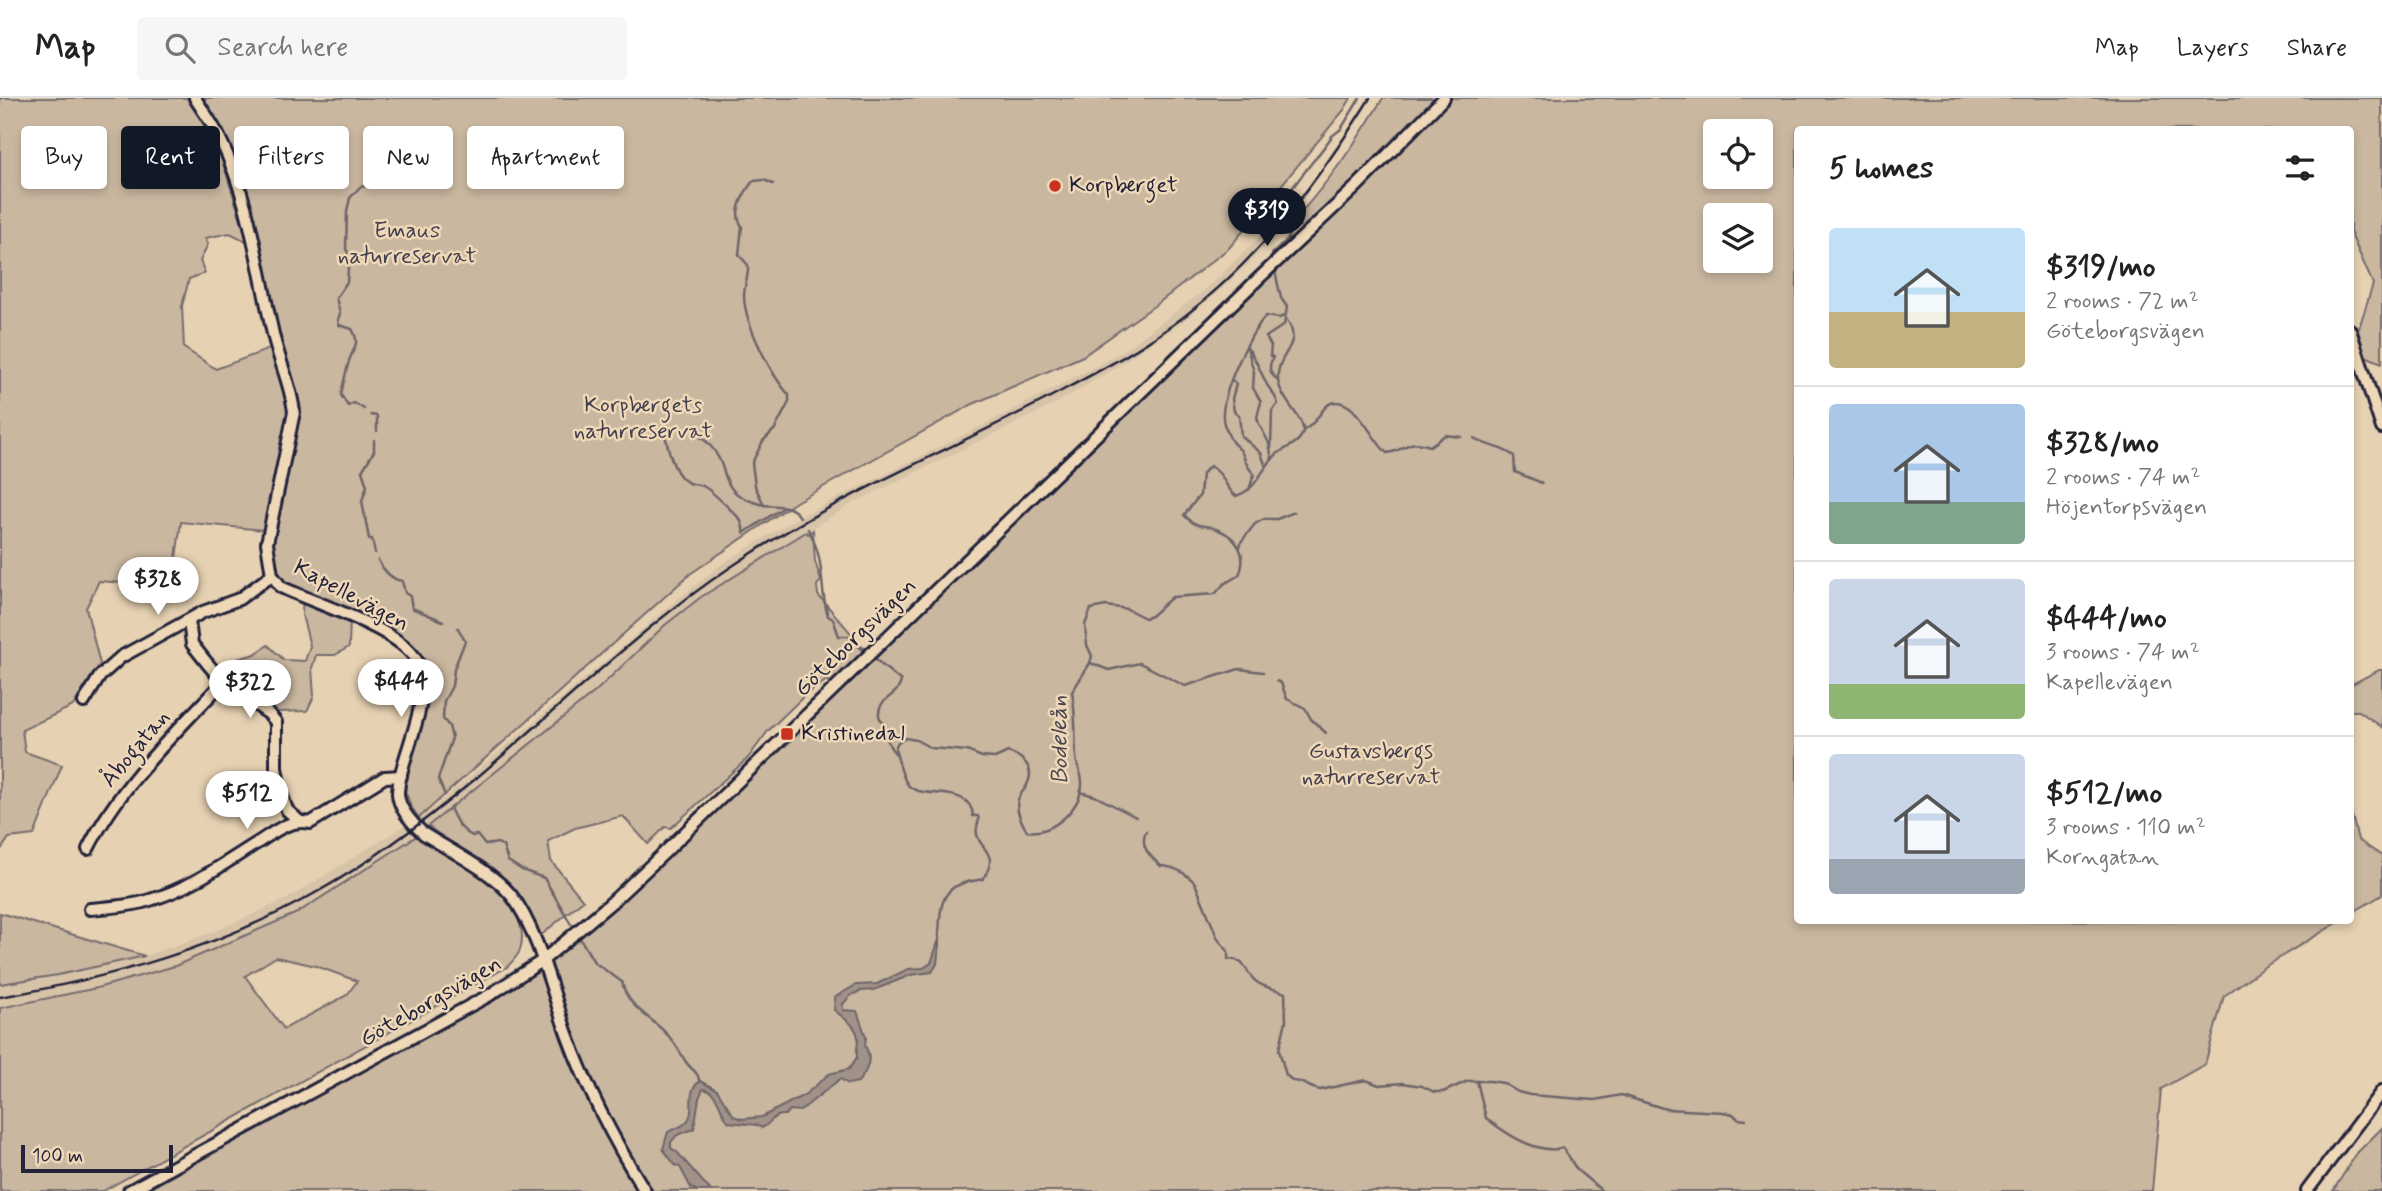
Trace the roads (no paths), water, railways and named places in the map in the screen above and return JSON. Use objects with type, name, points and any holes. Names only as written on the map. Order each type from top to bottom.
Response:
[{"type":"street","name":"Kapellevägen","points":[[195,98],[215,128],[231,164],[248,220],[275,342],[292,396],[294,412],[267,544],[272,575],[281,587],[392,638],[412,654],[419,667],[421,681],[419,707],[398,796],[424,834],[498,882],[510,894],[526,922],[542,961],[568,1037],[590,1090],[616,1143],[645,1191]]},
{"type":"street","name":"Göteborgsvägen","points":[[128,1191],[488,996],[542,961],[612,902],[664,853],[1356,187],[1444,98]]},
{"type":"street","points":[[2354,342],[2382,428]]},
{"type":"street","points":[[84,702],[100,676],[121,657],[203,612],[239,599],[272,575]]},
{"type":"street","points":[[189,621],[192,644],[223,681],[276,722],[276,768],[280,790],[287,810],[298,820],[310,822],[385,777],[401,776]]},
{"type":"street","name":"Åbogatan","points":[[88,849],[97,829],[150,760],[223,681]]},
{"type":"street","points":[[90,909],[140,902],[177,890],[209,874],[298,820]]},
{"type":"street","points":[[2307,1191],[2382,1091]]},
{"type":"waterway","name":"Bodeleån","points":[[1273,261],[1272,254],[1289,235],[1284,234],[1279,220],[1280,206],[1332,136],[1341,129],[1360,98]]},
{"type":"waterway","points":[[773,184],[764,180],[753,181],[743,197],[738,215],[742,226],[739,255],[748,265],[745,308],[767,362],[789,395],[789,402],[775,429],[763,441],[752,463],[755,486],[764,505],[788,508],[800,517]]},
{"type":"waterway","points":[[363,186],[350,198],[347,211],[347,282],[336,298],[340,313],[339,325],[352,329],[356,342],[341,395],[348,406],[354,403],[364,409]]},
{"type":"waterway","points":[[1274,267],[1281,298],[1287,307],[1284,325],[1266,337],[1271,346],[1270,356],[1273,357],[1270,370],[1278,380]]},
{"type":"waterway","points":[[1249,490],[1254,474],[1241,451],[1232,442],[1224,424],[1225,400],[1243,352],[1259,325],[1266,316],[1284,316]]},
{"type":"waterway","name":"Bodeleån","points":[[939,937],[944,899],[953,888],[983,879],[990,860],[978,837],[978,816],[973,816],[964,799],[914,790],[908,785],[895,748],[898,742],[905,738],[931,748],[967,751],[982,757],[995,758],[1008,752],[1019,757],[1027,764],[1030,773],[1017,804],[1027,831],[1046,829],[1072,810],[1082,782],[1076,759],[1072,692],[1092,656],[1087,645],[1085,625],[1091,609],[1106,606],[1127,609],[1145,618],[1151,616],[1172,597],[1215,594],[1224,584],[1239,575],[1242,555],[1236,543],[1226,533],[1198,525],[1184,515],[1200,495],[1202,474],[1210,466],[1236,496],[1249,489],[1276,455],[1302,435],[1303,426],[1279,386],[1281,362],[1292,342],[1290,326],[1284,316]]},
{"type":"waterway","points":[[1247,347],[1254,372],[1253,388],[1261,402],[1257,417],[1269,443],[1272,460]]},
{"type":"waterway","points":[[1249,350],[1278,404],[1272,411],[1271,448]]},
{"type":"waterway","points":[[1233,381],[1236,384],[1232,399],[1234,411],[1239,415],[1241,436],[1261,453],[1266,467]]},
{"type":"waterway","points":[[1304,430],[1328,405],[1340,402],[1356,412],[1387,453],[1415,443],[1430,446],[1445,435],[1461,437]]},
{"type":"waterway","points":[[371,415],[377,416],[377,431]]},
{"type":"waterway","points":[[663,428],[677,472],[689,483],[703,486],[716,496],[740,519],[744,533],[784,507]]},
{"type":"waterway","points":[[696,433],[716,454],[731,488],[748,500],[764,505]]},
{"type":"waterway","points":[[1474,438],[1514,456],[1515,472],[1542,483]]},
{"type":"waterway","points":[[374,440],[374,451],[362,471],[367,486],[362,501],[369,539],[372,539],[375,553]]},
{"type":"waterway","points":[[1240,547],[1255,524],[1264,519],[1277,519],[1294,512]]},
{"type":"waterway","points":[[808,529],[818,552],[828,616],[833,619],[839,636],[848,636],[862,649]]},
{"type":"waterway","points":[[378,560],[388,574],[402,581],[405,593],[410,596],[412,608],[443,621]]},
{"type":"waterway","points":[[445,795],[438,779],[452,738],[449,726],[443,719],[444,701],[452,686],[454,669],[465,641],[458,628]]},
{"type":"waterway","points":[[876,660],[901,681],[897,690],[882,704],[879,713],[889,745],[896,754]]},
{"type":"waterway","points":[[1090,663],[1109,670],[1140,663],[1185,686],[1239,669],[1263,672]]},
{"type":"waterway","points":[[1277,681],[1281,683],[1287,699],[1305,708],[1311,719],[1326,733]]},
{"type":"waterway","points":[[1080,792],[1095,796],[1136,817]]},
{"type":"waterway","points":[[450,808],[458,824],[472,836],[477,835],[485,845],[498,843],[503,846],[508,861],[522,870],[544,878],[571,924]]},
{"type":"waterway","points":[[1146,831],[1144,842],[1153,859],[1161,866],[1184,873],[1195,883],[1218,939],[1228,951],[1228,959],[1243,965],[1258,983],[1285,993],[1286,1021],[1279,1050],[1286,1075],[1293,1081],[1320,1090],[1366,1080],[1379,1085],[1403,1083],[1422,1086],[1434,1092],[1443,1092],[1468,1081],[1490,1081],[1503,1083],[1518,1092],[1530,1095],[1595,1100],[1621,1095],[1666,1109],[1723,1112],[1746,1120]]},
{"type":"waterway","points":[[581,940],[594,962],[622,982],[636,1007],[671,1039],[697,1074],[699,1083]]},
{"type":"waterway","points":[[1477,1081],[1486,1118],[1512,1136],[1533,1146],[1563,1148],[1577,1170],[1602,1191]]},
{"type":"railway","points":[[0,997],[123,970],[203,945],[280,912],[358,867],[398,840],[455,795],[640,635],[746,557],[823,511],[1096,372],[1172,326],[1214,292],[1264,242],[1310,186],[1370,98]]},
{"type":"place","name":"Korpberget","points":[[1055,186]]},
{"type":"place","name":"Kristinedal","points":[[787,734]]},
{"type":"park label","name":"Emaus naturreservat","points":[[407,244]]},
{"type":"park label","name":"Korpbergets naturreservat","points":[[643,419]]},
{"type":"park label","name":"Gustavsbergs naturreservat","points":[[1371,765]]}]
